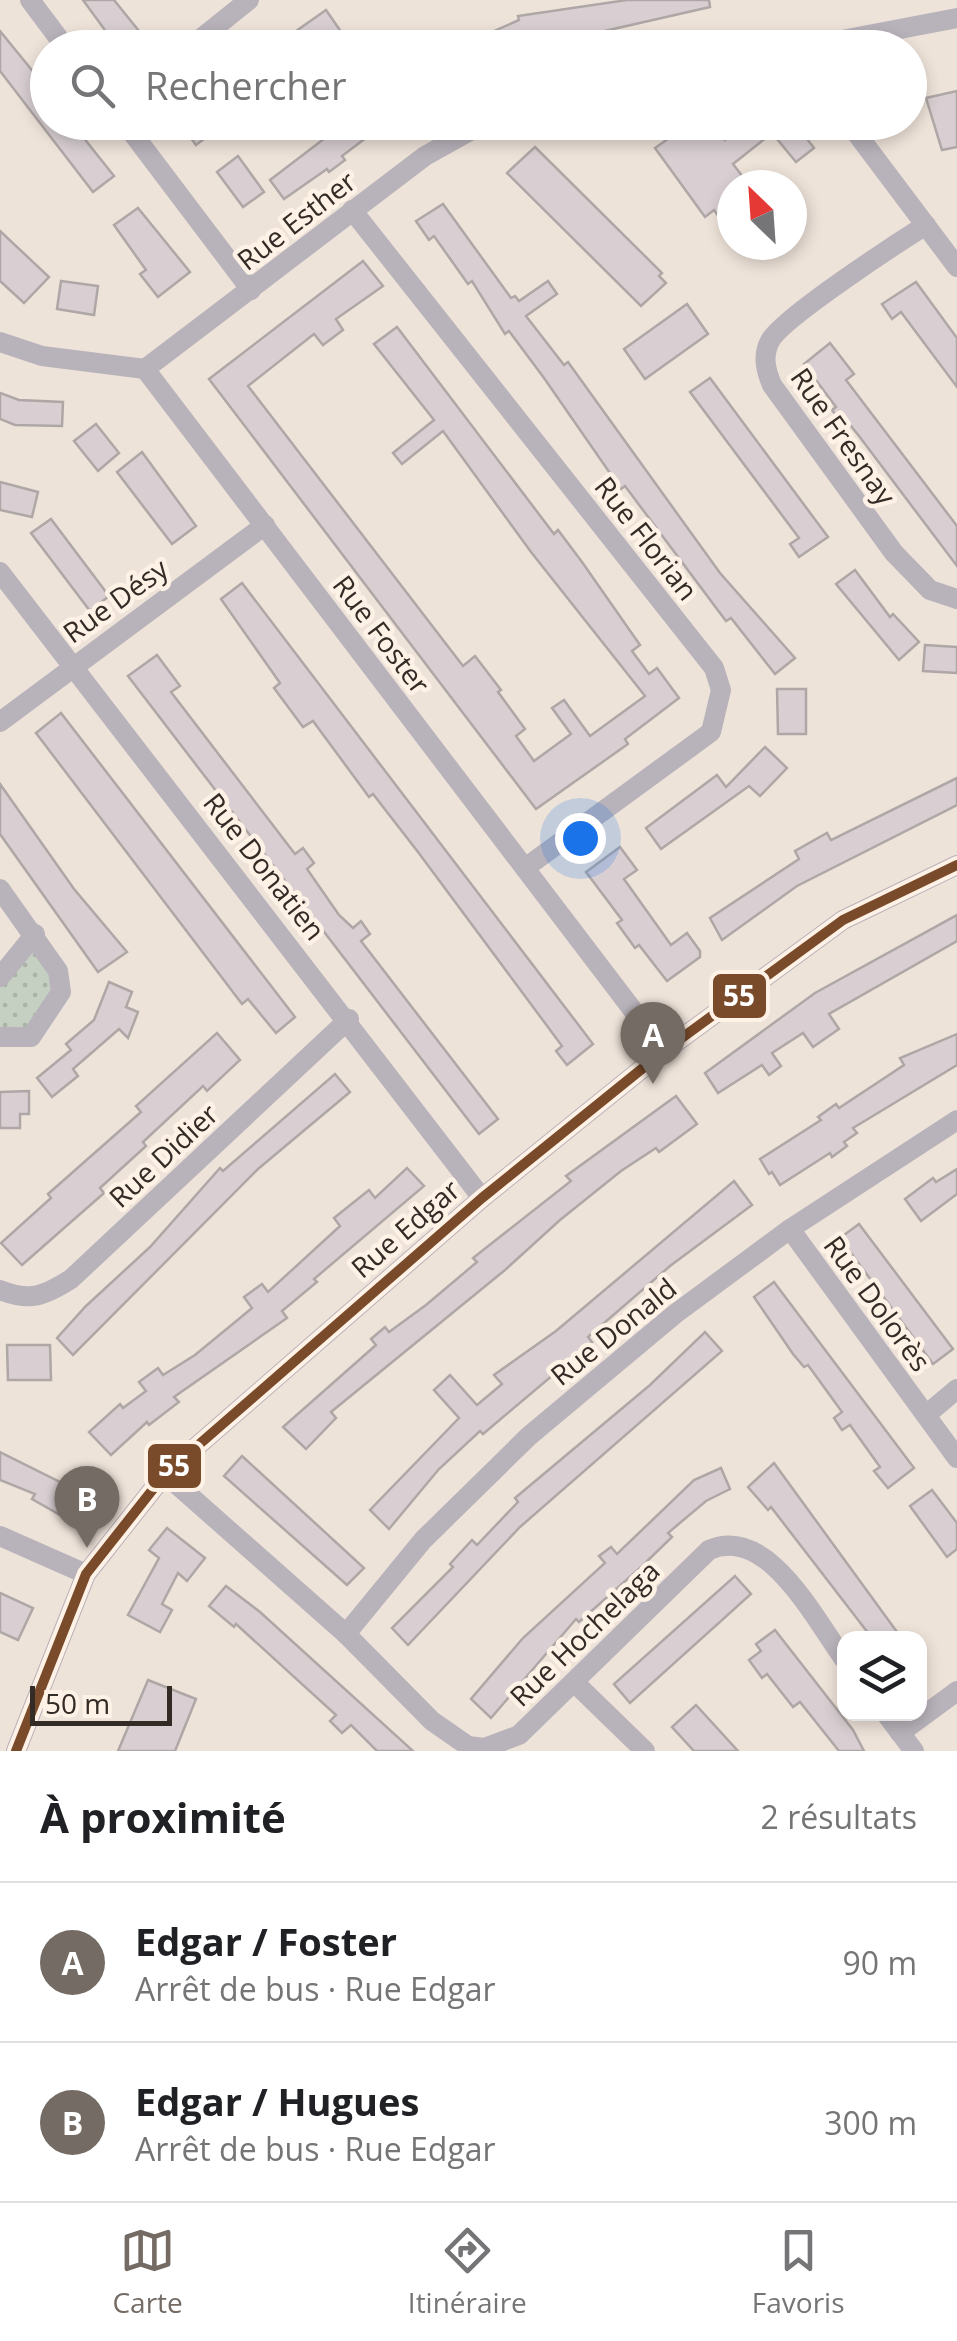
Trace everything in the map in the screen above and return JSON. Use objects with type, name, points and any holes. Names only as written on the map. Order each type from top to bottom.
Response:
[{"type":"street","points":[[30,0],[52,30]]},
{"type":"street","points":[[212,30],[249,0]]},
{"type":"street","points":[[895,30],[957,18]]},
{"type":"street","points":[[138,140],[251,290]]},
{"type":"street","name":"Rue Esther","points":[[145,369],[352,210],[425,156],[454,140]]},
{"type":"street","points":[[862,140],[957,268]]},
{"type":"street","name":"Rue Florian","points":[[352,210],[714,668],[721,690],[712,732],[526,868]]},
{"type":"street","name":"Rue Fresnay","points":[[926,226],[872,259],[770,339],[764,367],[772,385],[894,552],[930,590],[957,599]]},
{"type":"street","points":[[0,342],[42,356],[145,369]]},
{"type":"street","name":"Rue Foster","points":[[145,369],[664,1050]]},
{"type":"street","name":"Rue Désy","points":[[0,722],[265,525]]},
{"type":"street","name":"Rue Donatien","points":[[0,572],[349,1019],[482,1198]]},
{"type":"street","name":"Rue Edgar","points":[[16,1751],[86,1574],[165,1474],[482,1198],[664,1050],[843,920],[957,864]]},
{"type":"street","points":[[0,890],[36,934],[58,971],[61,992],[31,1036],[0,1037]]},
{"type":"street","points":[[0,977],[36,934]]},
{"type":"street","name":"Rue Didier","points":[[0,1290],[20,1298],[42,1298],[71,1279],[349,1019]]},
{"type":"street","name":"Rue Donald","points":[[346,1634],[423,1540],[530,1436],[675,1314],[790,1229],[957,1120]]},
{"type":"street","name":"Rue Dolorès","points":[[790,1229],[957,1458]]},
{"type":"street","points":[[926,1415],[957,1390]]},
{"type":"street","name":"Rue Hochelaga","points":[[165,1474],[346,1634],[432,1721],[468,1746],[484,1748],[519,1735],[709,1550],[727,1542],[759,1550],[837,1650]]},
{"type":"street","points":[[0,1536],[86,1574]]},
{"type":"street","points":[[574,1682],[645,1751]]},
{"type":"street","points":[[900,1733],[957,1691]]},
{"type":"street","points":[[891,1721],[914,1751]]},
{"type":"green space","points":[[35,934],[61,992],[31,1037],[0,1037],[0,977]]},
{"type":"building","points":[[83,0],[114,0],[138,30],[105,30]]},
{"type":"building","points":[[627,0],[709,0],[710,7],[609,30],[496,30],[519,20],[518,16]]},
{"type":"building","points":[[326,10],[340,30],[298,30]]},
{"type":"building","points":[[0,31],[30,68],[30,110],[0,71]]},
{"type":"building","points":[[957,91],[957,147],[942,150],[927,98]]},
{"type":"building","points":[[53,140],[85,140],[114,176],[93,192]]},
{"type":"building","points":[[322,140],[363,140],[329,172],[327,169],[284,199],[270,180]]},
{"type":"building","points":[[666,140],[763,140],[733,164],[738,170],[717,170],[717,214],[714,210],[705,217],[655,148]]},
{"type":"building","points":[[778,140],[808,140],[814,148],[796,162]]},
{"type":"building","points":[[535,147],[662,273],[659,276],[666,283],[641,306],[507,173]]},
{"type":"building","points":[[238,156],[264,192],[243,207],[217,172]]},
{"type":"building","points":[[443,204],[511,298],[515,296],[519,301],[548,281],[557,294],[526,316],[564,365],[568,362],[720,573],[795,658],[775,674],[731,618],[726,621],[625,486],[621,489],[509,331],[505,334],[472,281],[468,284],[434,236],[429,240],[416,221]]},
{"type":"building","points":[[138,208],[190,272],[158,297],[140,274],[146,270],[114,225]]},
{"type":"building","points":[[0,231],[49,277],[24,303],[0,281]]},
{"type":"building","points":[[363,261],[383,286],[336,319],[343,330],[323,345],[314,334],[248,386],[463,666],[475,656],[501,690],[498,692],[525,729],[516,736],[534,761],[571,734],[552,708],[564,700],[590,736],[645,696],[531,552],[443,431],[402,464],[393,453],[434,420],[374,344],[397,327],[554,534],[558,530],[582,562],[640,645],[632,651],[649,674],[657,668],[679,698],[625,739],[628,744],[536,809],[209,379]]},
{"type":"building","points":[[61,281],[98,286],[94,315],[57,309]]},
{"type":"building","points":[[916,282],[957,338],[957,387],[901,312],[892,319],[882,304]]},
{"type":"building","points":[[687,304],[708,334],[645,379],[624,349]]},
{"type":"building","points":[[830,343],[854,374],[846,380],[957,526],[957,566],[859,436],[832,410],[836,407],[804,364]]},
{"type":"building","points":[[710,378],[828,537],[799,557],[790,544],[799,538],[690,392]]},
{"type":"building","points":[[0,393],[19,400],[63,402],[62,426],[15,425],[0,419]]},
{"type":"building","points":[[96,424],[119,453],[98,471],[74,441]]},
{"type":"building","points":[[142,452],[196,526],[172,544],[117,472]]},
{"type":"building","points":[[0,482],[38,492],[32,517],[0,510]]},
{"type":"building","points":[[51,519],[109,596],[90,611],[31,533]]},
{"type":"building","points":[[855,570],[890,617],[893,614],[919,642],[899,660],[836,584]]},
{"type":"building","points":[[242,583],[593,1044],[567,1065],[556,1051],[562,1046],[373,794],[369,797],[313,721],[303,727],[274,688],[280,683],[221,599]]},
{"type":"building","points":[[925,645],[957,647],[957,673],[923,671]]},
{"type":"building","points":[[157,655],[180,686],[171,692],[295,854],[303,848],[314,863],[307,869],[339,915],[353,928],[361,921],[370,934],[361,941],[498,1119],[479,1134],[128,676]]},
{"type":"building","points":[[777,689],[806,689],[806,734],[778,734]]},
{"type":"building","points":[[61,713],[295,1017],[276,1033],[248,999],[242,1004],[36,733]]},
{"type":"building","points":[[765,747],[787,768],[760,796],[749,786],[661,849],[646,828],[717,775],[726,787]]},
{"type":"building","points":[[957,778],[957,805],[797,886],[722,940],[710,918],[799,859],[795,851],[827,833],[831,840]]},
{"type":"building","points":[[0,784],[74,889],[127,952],[98,972],[0,834]]},
{"type":"building","points":[[620,847],[637,870],[624,879],[671,945],[687,933],[700,951],[700,957],[667,981],[639,945],[635,948],[617,923],[622,920],[586,872]]},
{"type":"building","points":[[957,915],[957,941],[829,1014],[839,1029],[813,1047],[803,1033],[772,1053],[781,1066],[769,1075],[762,1065],[718,1093],[705,1073],[815,993]]},
{"type":"building","points":[[109,982],[132,992],[126,1007],[138,1012],[128,1038],[119,1029],[73,1069],[78,1076],[52,1097],[37,1078],[71,1050],[66,1044],[94,1020]]},
{"type":"building","points":[[217,1033],[240,1060],[207,1091],[203,1086],[143,1142],[146,1146],[100,1188],[104,1193],[22,1265],[1,1243],[51,1198],[48,1194],[141,1112],[136,1106]]},
{"type":"building","points":[[957,1034],[957,1065],[853,1128],[857,1133],[832,1157],[830,1153],[780,1185],[772,1172],[769,1174],[760,1159],[821,1120],[818,1117],[836,1104],[839,1108],[904,1065],[900,1058]]},
{"type":"building","points":[[335,1074],[350,1092],[258,1169],[73,1355],[57,1338],[86,1306],[150,1247],[220,1168],[223,1171]]},
{"type":"building","points":[[29,1091],[29,1114],[20,1114],[20,1128],[0,1128],[0,1092]]},
{"type":"building","points":[[676,1096],[697,1124],[659,1152],[656,1148],[621,1171],[560,1220],[331,1412],[336,1418],[306,1449],[283,1427],[376,1345],[371,1339],[385,1327],[389,1332],[426,1305],[477,1262],[473,1258],[571,1181],[566,1176]]},
{"type":"building","points":[[407,1168],[424,1186],[314,1279],[317,1282],[282,1311],[287,1318],[174,1397],[179,1402],[149,1425],[147,1422],[111,1455],[89,1432],[120,1404],[123,1408],[146,1391],[139,1382],[158,1368],[163,1375],[195,1355],[240,1318],[252,1308],[244,1297],[262,1284],[268,1292],[340,1226],[334,1218],[369,1190],[375,1198]]},
{"type":"building","points":[[957,1169],[957,1194],[921,1221],[905,1199],[933,1178],[936,1182]]},
{"type":"building","points":[[734,1181],[752,1205],[670,1266],[588,1337],[592,1342],[483,1434],[480,1431],[439,1469],[389,1529],[370,1510],[459,1418],[434,1390],[450,1375],[477,1405],[502,1384],[494,1375],[556,1331]]},
{"type":"building","points":[[859,1224],[953,1349],[933,1364],[840,1238]]},
{"type":"building","points":[[774,1282],[914,1468],[888,1488],[874,1471],[880,1467],[850,1425],[842,1430],[834,1418],[842,1412],[808,1365],[804,1367],[793,1354],[754,1297]]},
{"type":"building","points":[[705,1332],[722,1351],[520,1527],[408,1645],[392,1628],[453,1567],[450,1564],[472,1540],[477,1545],[518,1502],[515,1498],[650,1385]]},
{"type":"building","points":[[7,1345],[50,1345],[51,1380],[8,1380]]},
{"type":"building","points":[[0,1452],[84,1494],[69,1520],[32,1499],[35,1494],[0,1480]]},
{"type":"building","points":[[242,1456],[364,1568],[347,1585],[224,1476]]},
{"type":"building","points":[[774,1463],[896,1631],[867,1631],[771,1507],[768,1510],[748,1487]]},
{"type":"building","points":[[721,1468],[730,1489],[706,1501],[668,1533],[672,1537],[640,1568],[579,1622],[576,1619],[491,1718],[471,1699],[523,1638],[605,1563],[599,1556],[611,1547],[617,1554],[694,1480]]},
{"type":"building","points":[[932,1490],[957,1523],[957,1549],[947,1557],[910,1506]]},
{"type":"building","points":[[167,1528],[205,1558],[187,1581],[178,1573],[162,1604],[172,1610],[160,1632],[128,1615],[159,1558],[149,1550]]},
{"type":"building","points":[[735,1576],[751,1594],[630,1703],[614,1684]]},
{"type":"building","points":[[226,1586],[413,1751],[377,1751],[351,1725],[342,1733],[330,1721],[336,1715],[236,1624],[234,1627],[209,1606]]},
{"type":"building","points":[[0,1593],[33,1608],[18,1640],[0,1632]]},
{"type":"building","points":[[775,1630],[837,1709],[837,1721],[846,1721],[864,1751],[839,1751],[800,1702],[793,1707],[767,1674],[762,1678],[749,1660],[761,1651],[756,1644]]},
{"type":"building","points":[[148,1680],[196,1699],[175,1751],[118,1751]]},
{"type":"building","points":[[696,1705],[738,1751],[694,1751],[672,1727]]},
{"type":"transit line","name":"55","points":[[16,1751],[86,1574],[165,1474],[482,1198],[664,1051],[843,920],[957,865]]},
{"type":"place","name":"Edgar / Foster","points":[[653,1084]]},
{"type":"place","name":"Edgar / Hugues","points":[[87,1548]]}]
